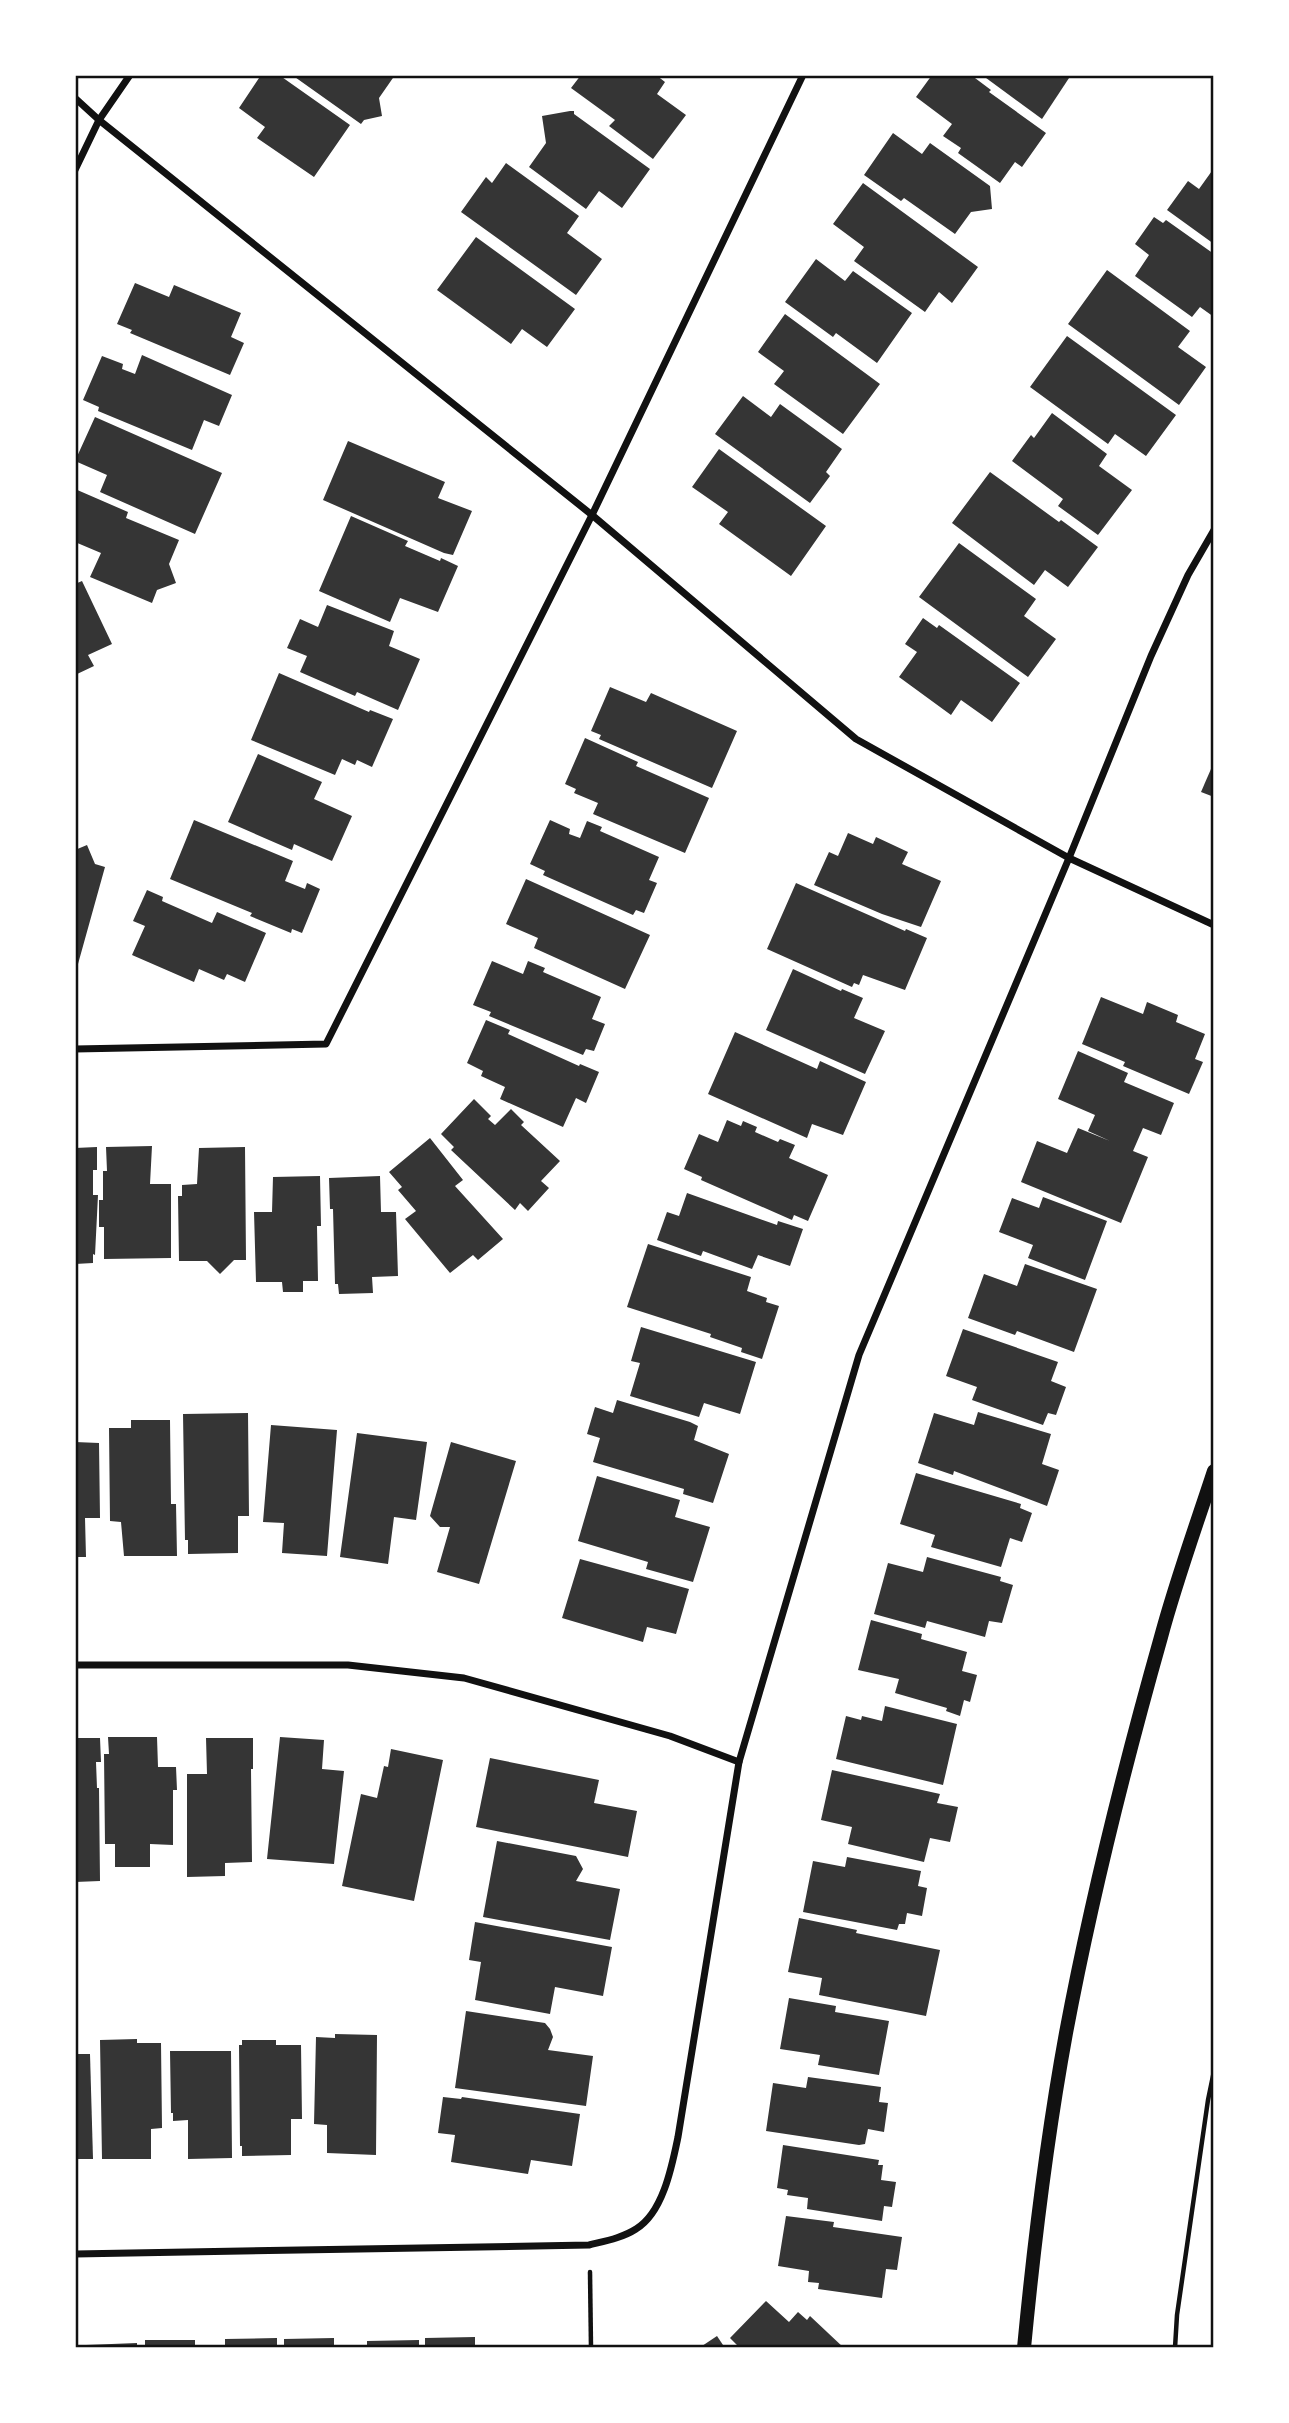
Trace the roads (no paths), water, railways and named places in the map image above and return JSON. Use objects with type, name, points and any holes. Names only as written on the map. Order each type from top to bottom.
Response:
[{"type":"main road","points":[[1024,2348],[1043,2175],[1066,2034],[1092,1907],[1161,1634],[1214,1471]]},
{"type":"street","points":[[75,170],[99,120],[130,75]]},
{"type":"street","points":[[75,1049],[326,1044],[592,514],[803,75]]},
{"type":"street","points":[[75,98],[592,514],[856,739],[1069,858],[1214,925]]},
{"type":"street","points":[[75,2253],[589,2245],[614,2239],[638,2228],[656,2206],[669,2181],[678,2137],[739,1762],[859,1355],[1069,858],[1151,656],[1188,575],[1214,530]]},
{"type":"street","points":[[75,1665],[348,1665],[464,1678],[670,1736],[739,1762]]}]
